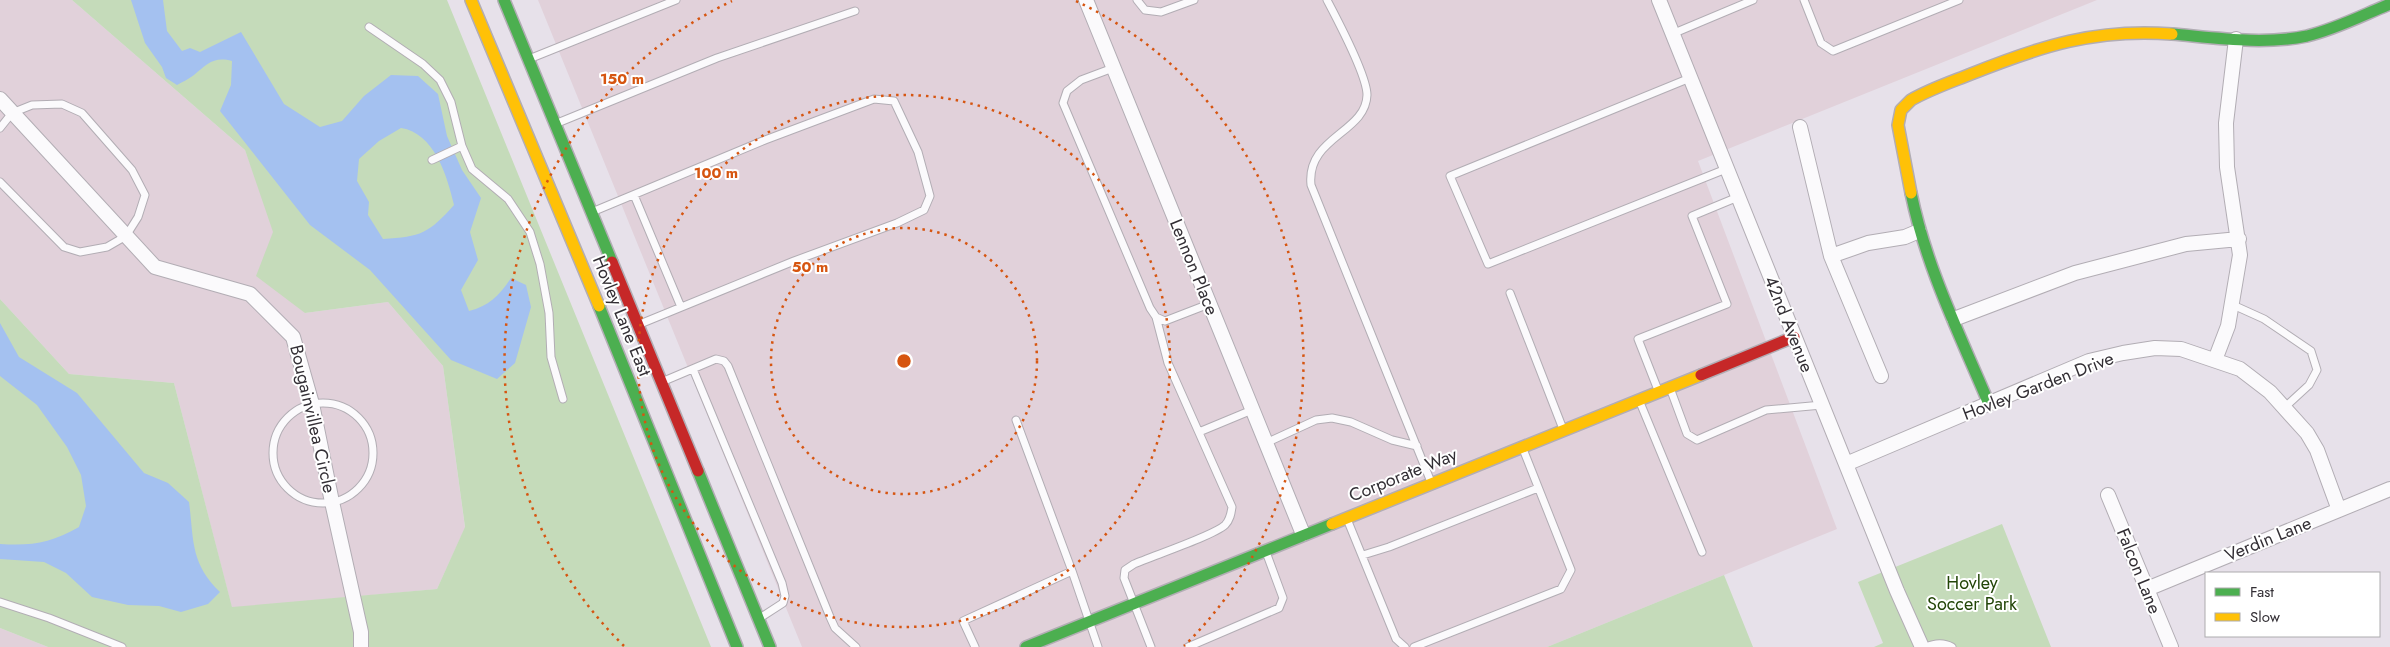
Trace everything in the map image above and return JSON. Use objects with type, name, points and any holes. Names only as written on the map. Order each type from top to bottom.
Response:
[{"type":"street","name":"Hovley Lane East","points":[[471,0],[587,276],[738,647]]},
{"type":"street","name":"Hovley Lane East","points":[[504,0],[770,647]]},
{"type":"street","name":"Lennon Place","points":[[1086,0],[1303,534]]},
{"type":"street","name":"42nd Avenue","points":[[1658,0],[1896,590],[1924,647]]},
{"type":"street","points":[[1990,404],[1919,231],[1898,125],[1901,110],[1912,100],[2026,52],[2095,35],[2134,32],[2236,39],[2306,35],[2390,4]]},
{"type":"street","points":[[2215,360],[2223,343],[2233,305],[2240,255],[2227,167],[2226,123],[2236,39]]},
{"type":"street","name":"Bougainvillea Circle","points":[[0,99],[155,267],[250,294],[293,337],[312,404],[361,632],[361,647]]},
{"type":"street","points":[[1800,127],[1831,256],[1881,376]]},
{"type":"street","points":[[1831,256],[1868,243],[1905,237],[1919,231]]},
{"type":"street","points":[[1954,319],[2075,273],[2186,244],[2239,239]]},
{"type":"street","points":[[587,276],[634,361]]},
{"type":"street","name":"Corporate Way","points":[[1026,647],[1264,549],[1794,337]]},
{"type":"street","name":"Hovley Garden Drive","points":[[1846,464],[2089,361],[2155,348],[2181,349],[2240,370],[2270,392],[2307,433],[2317,450],[2339,510]]},
{"type":"street","points":[[646,377],[654,383],[661,382]]},
{"type":"street","name":"Verdin Lane","points":[[2147,589],[2390,489]]},
{"type":"street","name":"Falcon Lane","points":[[2108,495],[2171,647]]},
{"type":"lane","points":[[529,60],[676,0]]},
{"type":"lane","points":[[1137,0],[1145,10],[1161,12],[1194,0]]},
{"type":"lane","points":[[1327,0],[1360,71],[1367,95],[1361,111],[1354,121],[1316,156],[1310,173],[1311,184],[1432,482]]},
{"type":"lane","points":[[1672,34],[1753,0]]},
{"type":"lane","points":[[1804,0],[1821,43],[1833,51],[1959,0]]},
{"type":"lane","points":[[555,124],[718,58],[855,11]]},
{"type":"lane","points":[[369,27],[423,64],[440,80],[451,102],[462,146],[472,169],[508,199],[530,232],[540,264],[548,313],[551,357],[563,399]]},
{"type":"lane","points":[[1114,68],[1081,80],[1066,91],[1063,103],[1150,308],[1156,317],[1168,363],[1232,507],[1231,516],[1224,525],[1212,533],[1134,564],[1125,570],[1124,578],[1132,603],[1151,647]]},
{"type":"lane","points":[[1690,78],[1450,176],[1488,264],[1726,169]]},
{"type":"lane","points":[[591,212],[765,140],[874,100],[894,101],[918,152],[930,196],[924,210],[897,223],[794,261],[638,325]]},
{"type":"lane","points":[[0,128],[12,113],[32,105],[62,104],[82,113],[132,170],[145,194],[138,217],[126,236],[107,247],[80,252],[64,247],[0,182]]},
{"type":"lane","points":[[432,160],[462,146]]},
{"type":"lane","points":[[634,195],[681,307]]},
{"type":"lane","points":[[1658,391],[1638,339],[1727,304],[1692,216],[1738,197]]},
{"type":"lane","points":[[1510,293],[1564,429]]},
{"type":"lane","points":[[1156,317],[1165,321],[1209,304]]},
{"type":"lane","points":[[2233,305],[2264,319],[2311,351],[2318,370],[2309,385],[2284,408]]},
{"type":"lane","points":[[661,382],[716,359],[728,366],[835,628],[856,647]]},
{"type":"lane","points":[[693,369],[782,582],[783,603],[758,619]]},
{"type":"lane","points":[[1670,387],[1687,434],[1697,440],[1766,410],[1822,405]]},
{"type":"lane","points":[[1638,399],[1702,552]]},
{"type":"lane","points":[[326,403],[338,405],[350,411],[368,431],[372,443],[370,469],[364,481],[355,491],[344,498],[332,502],[309,500],[289,489],[279,477],[274,462],[276,439],[286,419],[298,409],[312,404],[326,403]]},
{"type":"lane","points":[[1199,432],[1252,410]]},
{"type":"lane","points":[[1266,443],[1316,420],[1332,418],[1351,422],[1392,440],[1417,446]]},
{"type":"lane","points":[[1016,420],[1098,647]]},
{"type":"lane","points":[[1414,647],[1561,590],[1571,570],[1522,446]]},
{"type":"lane","points":[[1363,555],[1389,547],[1538,488]]},
{"type":"lane","points":[[1346,516],[1396,639],[1405,647]]},
{"type":"lane","points":[[1188,647],[1280,608],[1283,598],[1264,549]]},
{"type":"lane","points":[[975,647],[963,621],[1072,572]]},
{"type":"lane","points":[[0,602],[49,618],[122,647]]},
{"type":"lane","points":[[1924,647],[1934,644],[1946,644],[1952,647]]},
{"type":"shaded area","points":[[0,0],[72,0],[245,150],[305,313],[388,302],[443,366],[465,528],[437,589],[232,608],[174,383],[69,374],[0,299]]},
{"type":"shaded area","points":[[538,0],[2097,0],[1698,161],[1837,529],[1547,647],[802,647]]},
{"type":"shaded area","points":[[0,628],[48,647],[0,647]]},
{"type":"green space","points":[[72,0],[447,0],[711,647],[48,647],[0,628],[0,299],[69,374],[174,383],[232,607],[437,589],[465,527],[443,366],[388,302],[305,313],[256,276],[273,232],[245,150]]},
{"type":"green space","name":"Hovley Soccer Park","points":[[2002,524],[2051,647],[1874,647],[1883,643],[1858,582]]},
{"type":"green space","points":[[1724,575],[1753,647],[1547,647]]},
{"type":"water","points":[[131,0],[163,0],[167,31],[182,51],[190,48],[200,52],[241,32],[284,104],[320,127],[342,121],[364,96],[391,75],[418,76],[438,94],[447,136],[462,170],[481,198],[470,232],[478,260],[461,290],[469,311],[488,303],[503,290],[511,278],[526,285],[531,307],[515,363],[497,379],[451,360],[370,270],[310,225],[220,111],[231,85],[232,61],[215,60],[177,85],[166,78],[162,67],[145,43]],"holes":[[[401,128],[422,138],[437,157],[443,169],[454,205],[438,222],[423,232],[407,237],[383,239],[368,215],[369,202],[357,181],[359,159],[379,141]]]},
{"type":"water","points":[[0,323],[19,357],[77,393],[144,473],[168,483],[189,502],[193,540],[198,561],[210,581],[220,592],[208,604],[181,612],[159,606],[128,605],[92,597],[66,573],[44,562],[0,559],[0,544],[32,544],[59,537],[79,527],[86,506],[81,475],[67,447],[37,405],[0,376]]},
{"type":"traffic: fast","points":[[504,0],[612,262]]},
{"type":"traffic: fast","points":[[2172,34],[2240,40],[2290,39],[2328,30],[2390,4]]},
{"type":"traffic: fast","points":[[1911,193],[1925,247],[1989,404]]},
{"type":"traffic: fast","points":[[599,306],[737,647]]},
{"type":"traffic: fast","points":[[698,471],[770,647]]},
{"type":"traffic: fast","points":[[1026,647],[1332,524]]},
{"type":"traffic: slow","points":[[471,0],[599,306]]},
{"type":"traffic: slow","points":[[1911,193],[1898,125],[1901,110],[1911,100],[1933,89],[2045,47],[2069,41],[2118,34],[2172,34]]},
{"type":"traffic: slow","points":[[1332,524],[1701,375]]},
{"type":"traffic: jam","points":[[612,262],[698,471]]},
{"type":"traffic: jam","points":[[1701,375],[1794,337]]}]
